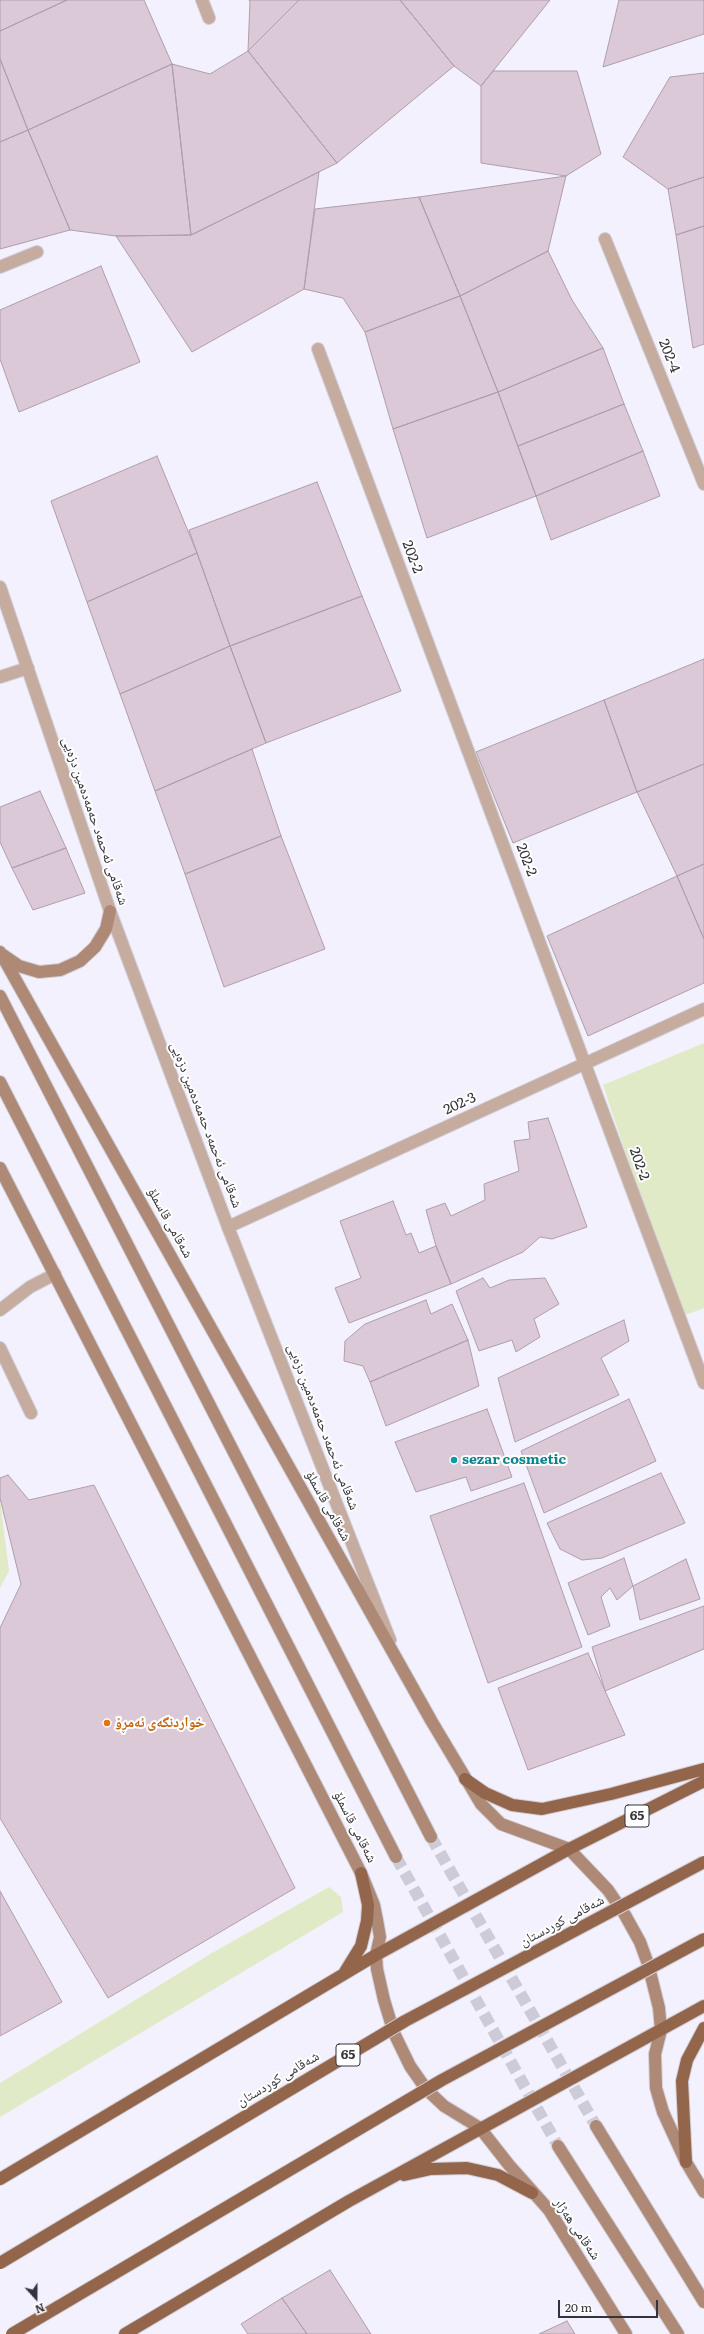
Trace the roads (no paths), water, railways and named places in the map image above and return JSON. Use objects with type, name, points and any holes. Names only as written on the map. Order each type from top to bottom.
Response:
[{"type":"highway","points":[[465,1779],[485,1793],[512,1805],[542,1809],[611,1794],[704,1769]]},
{"type":"highway","name":"65","points":[[0,2179],[376,1955],[569,1849],[704,1781]]},
{"type":"highway","name":"شەقامی کوردستان","points":[[0,2263],[405,2021],[704,1862]]},
{"type":"highway","points":[[343,1974],[361,1946],[367,1921],[368,1905],[361,1873]]},
{"type":"highway","points":[[12,2334],[442,2080],[704,1939]]},
{"type":"highway","points":[[124,2334],[384,2182],[704,2006]]},
{"type":"highway","points":[[686,2162],[682,2081],[687,2060],[704,2028]]},
{"type":"highway","points":[[384,2182],[425,2170],[467,2168],[498,2175],[532,2192]]},
{"type":"main road","points":[[1,953],[19,966],[39,972],[60,970],[80,962],[95,947],[106,929],[110,911]]},
{"type":"main road","name":"شەقامی قاسملۆ","points":[[1,953],[465,1779],[481,1804],[501,1824],[569,1849],[608,1890],[625,1915],[640,1942],[655,1987],[661,2030]]},
{"type":"main road","points":[[0,996],[430,1837]]},
{"type":"main road","name":"شەقامی قاسملۆ","points":[[0,1082],[396,1857]]},
{"type":"main road","name":"شەقامی قاسملۆ","points":[[0,1168],[361,1873],[374,1905],[380,1937],[376,1955],[384,2000],[396,2038],[410,2066],[426,2089],[444,2106],[480,2128]]},
{"type":"main road","points":[[661,2030],[655,2054],[656,2088],[664,2112],[686,2162],[704,2192]]},
{"type":"main road","points":[[596,2126],[704,2302]]},
{"type":"main road","name":"شەقامی هەژار","points":[[480,2128],[553,2217],[626,2334]]},
{"type":"main road","name":"شەقامی هەژار","points":[[558,2146],[678,2334]]},
{"type":"street","points":[[202,0],[209,18]]},
{"type":"street","name":"202-4","points":[[605,239],[704,484]]},
{"type":"street","points":[[0,267],[37,252]]},
{"type":"street","name":"202-2","points":[[318,349],[586,1062],[704,1383]]},
{"type":"street","name":"شەقامی ئەحمەد حەمەدەمین دزەیی","points":[[0,587],[110,911],[228,1227],[401,1667]]},
{"type":"street","points":[[0,677],[28,668]]},
{"type":"street","name":"202-3","points":[[228,1227],[704,1009]]},
{"type":"street","points":[[0,1310],[30,1287],[55,1274]]},
{"type":"street","points":[[0,1348],[30,1413]]},
{"type":"tunnel","points":[[431,1837],[596,2126]]},
{"type":"tunnel","points":[[396,1857],[558,2146]]},
{"type":"place","name":"sezar cosmetic","points":[[454,1460]]},
{"type":"place","name":"خواردنگەی ئەمڕۆ","points":[[107,1723]]}]
